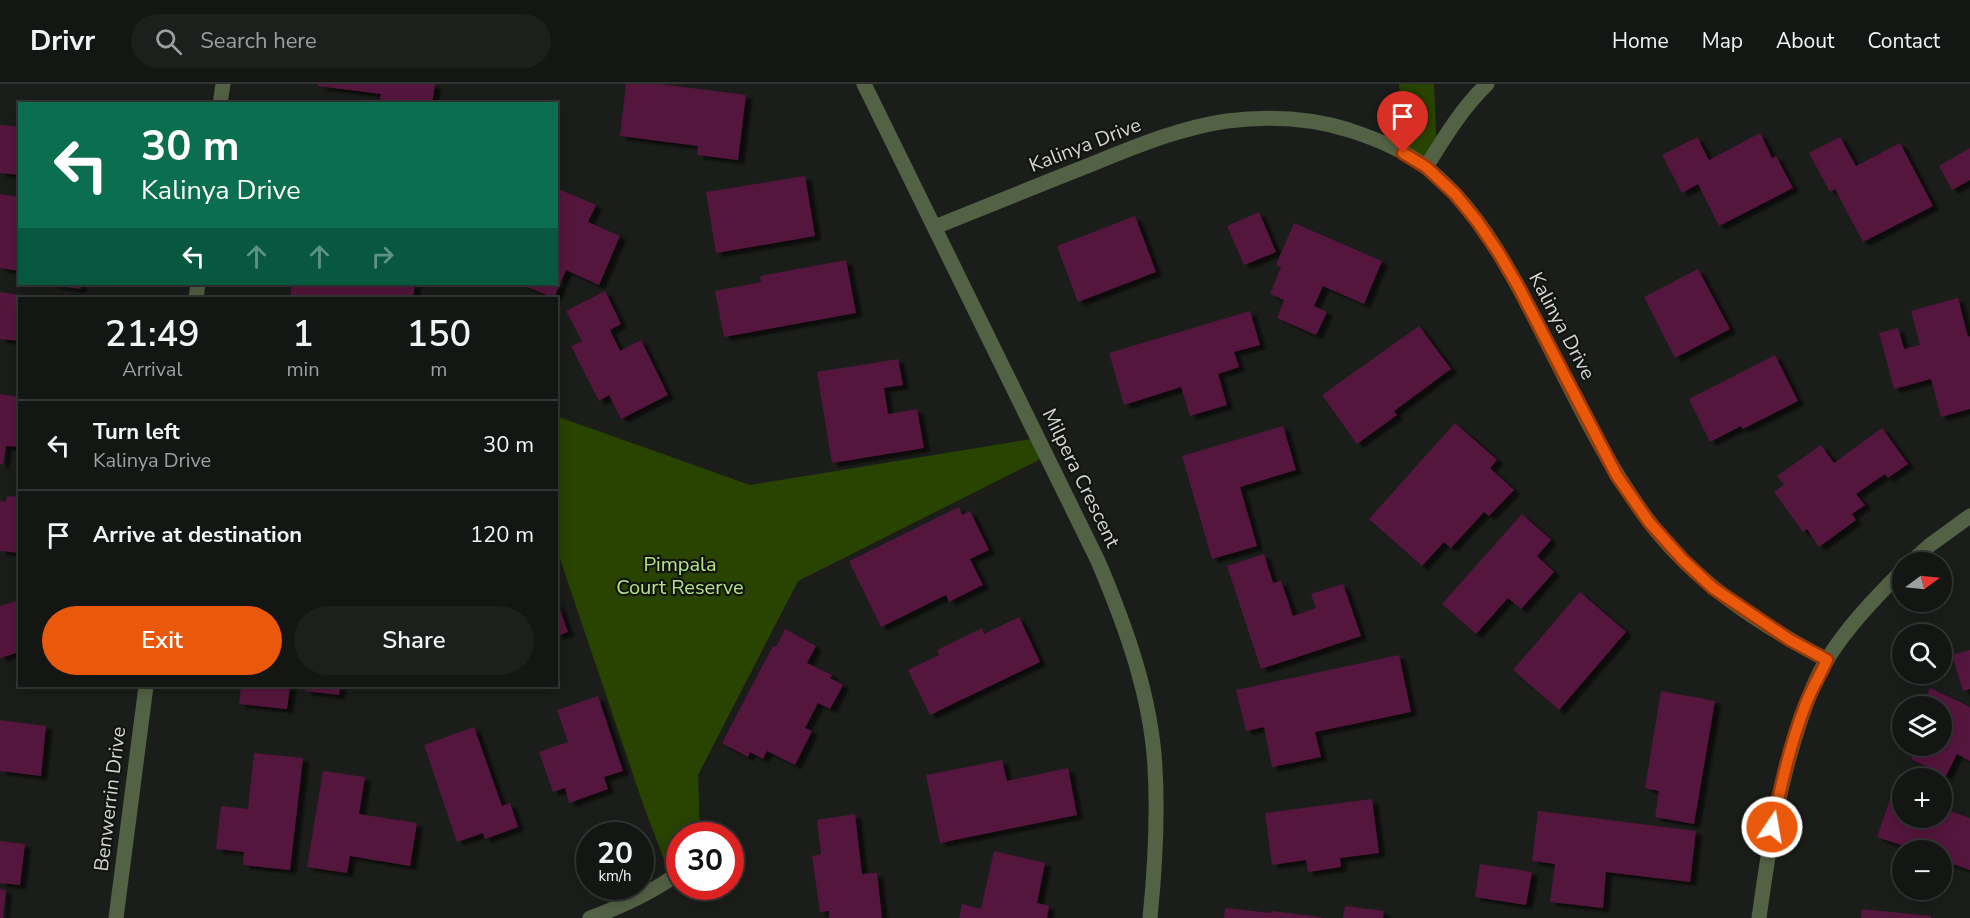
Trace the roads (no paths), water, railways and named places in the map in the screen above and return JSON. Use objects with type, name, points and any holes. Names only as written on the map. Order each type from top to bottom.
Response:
[{"type":"street","points":[[220,102],[223,84]]},
{"type":"street","name":"Milpera Crescent","points":[[864,84],[1098,561],[1120,611],[1136,663],[1148,716],[1155,766],[1156,817],[1150,918]]},
{"type":"street","points":[[1426,167],[1474,96],[1487,84]]},
{"type":"street","name":"Kalinya Drive","points":[[934,227],[1150,141],[1188,129],[1226,121],[1264,118],[1331,125],[1365,135],[1393,147],[1426,167],[1455,194],[1477,221],[1518,286],[1617,476],[1649,522],[1683,560],[1713,588],[1790,640],[1827,660]]},
{"type":"street","points":[[1922,552],[1970,516]]},
{"type":"street","points":[[1759,918],[1780,788],[1806,705],[1827,660],[1851,626],[1892,582]]},
{"type":"street","name":"Benwerrin Drive","points":[[116,918],[146,687]]},
{"type":"street","points":[[590,918],[651,892],[666,882]]},
{"type":"park label","name":"Pimpala Court Reserve","points":[[680,576]]}]
